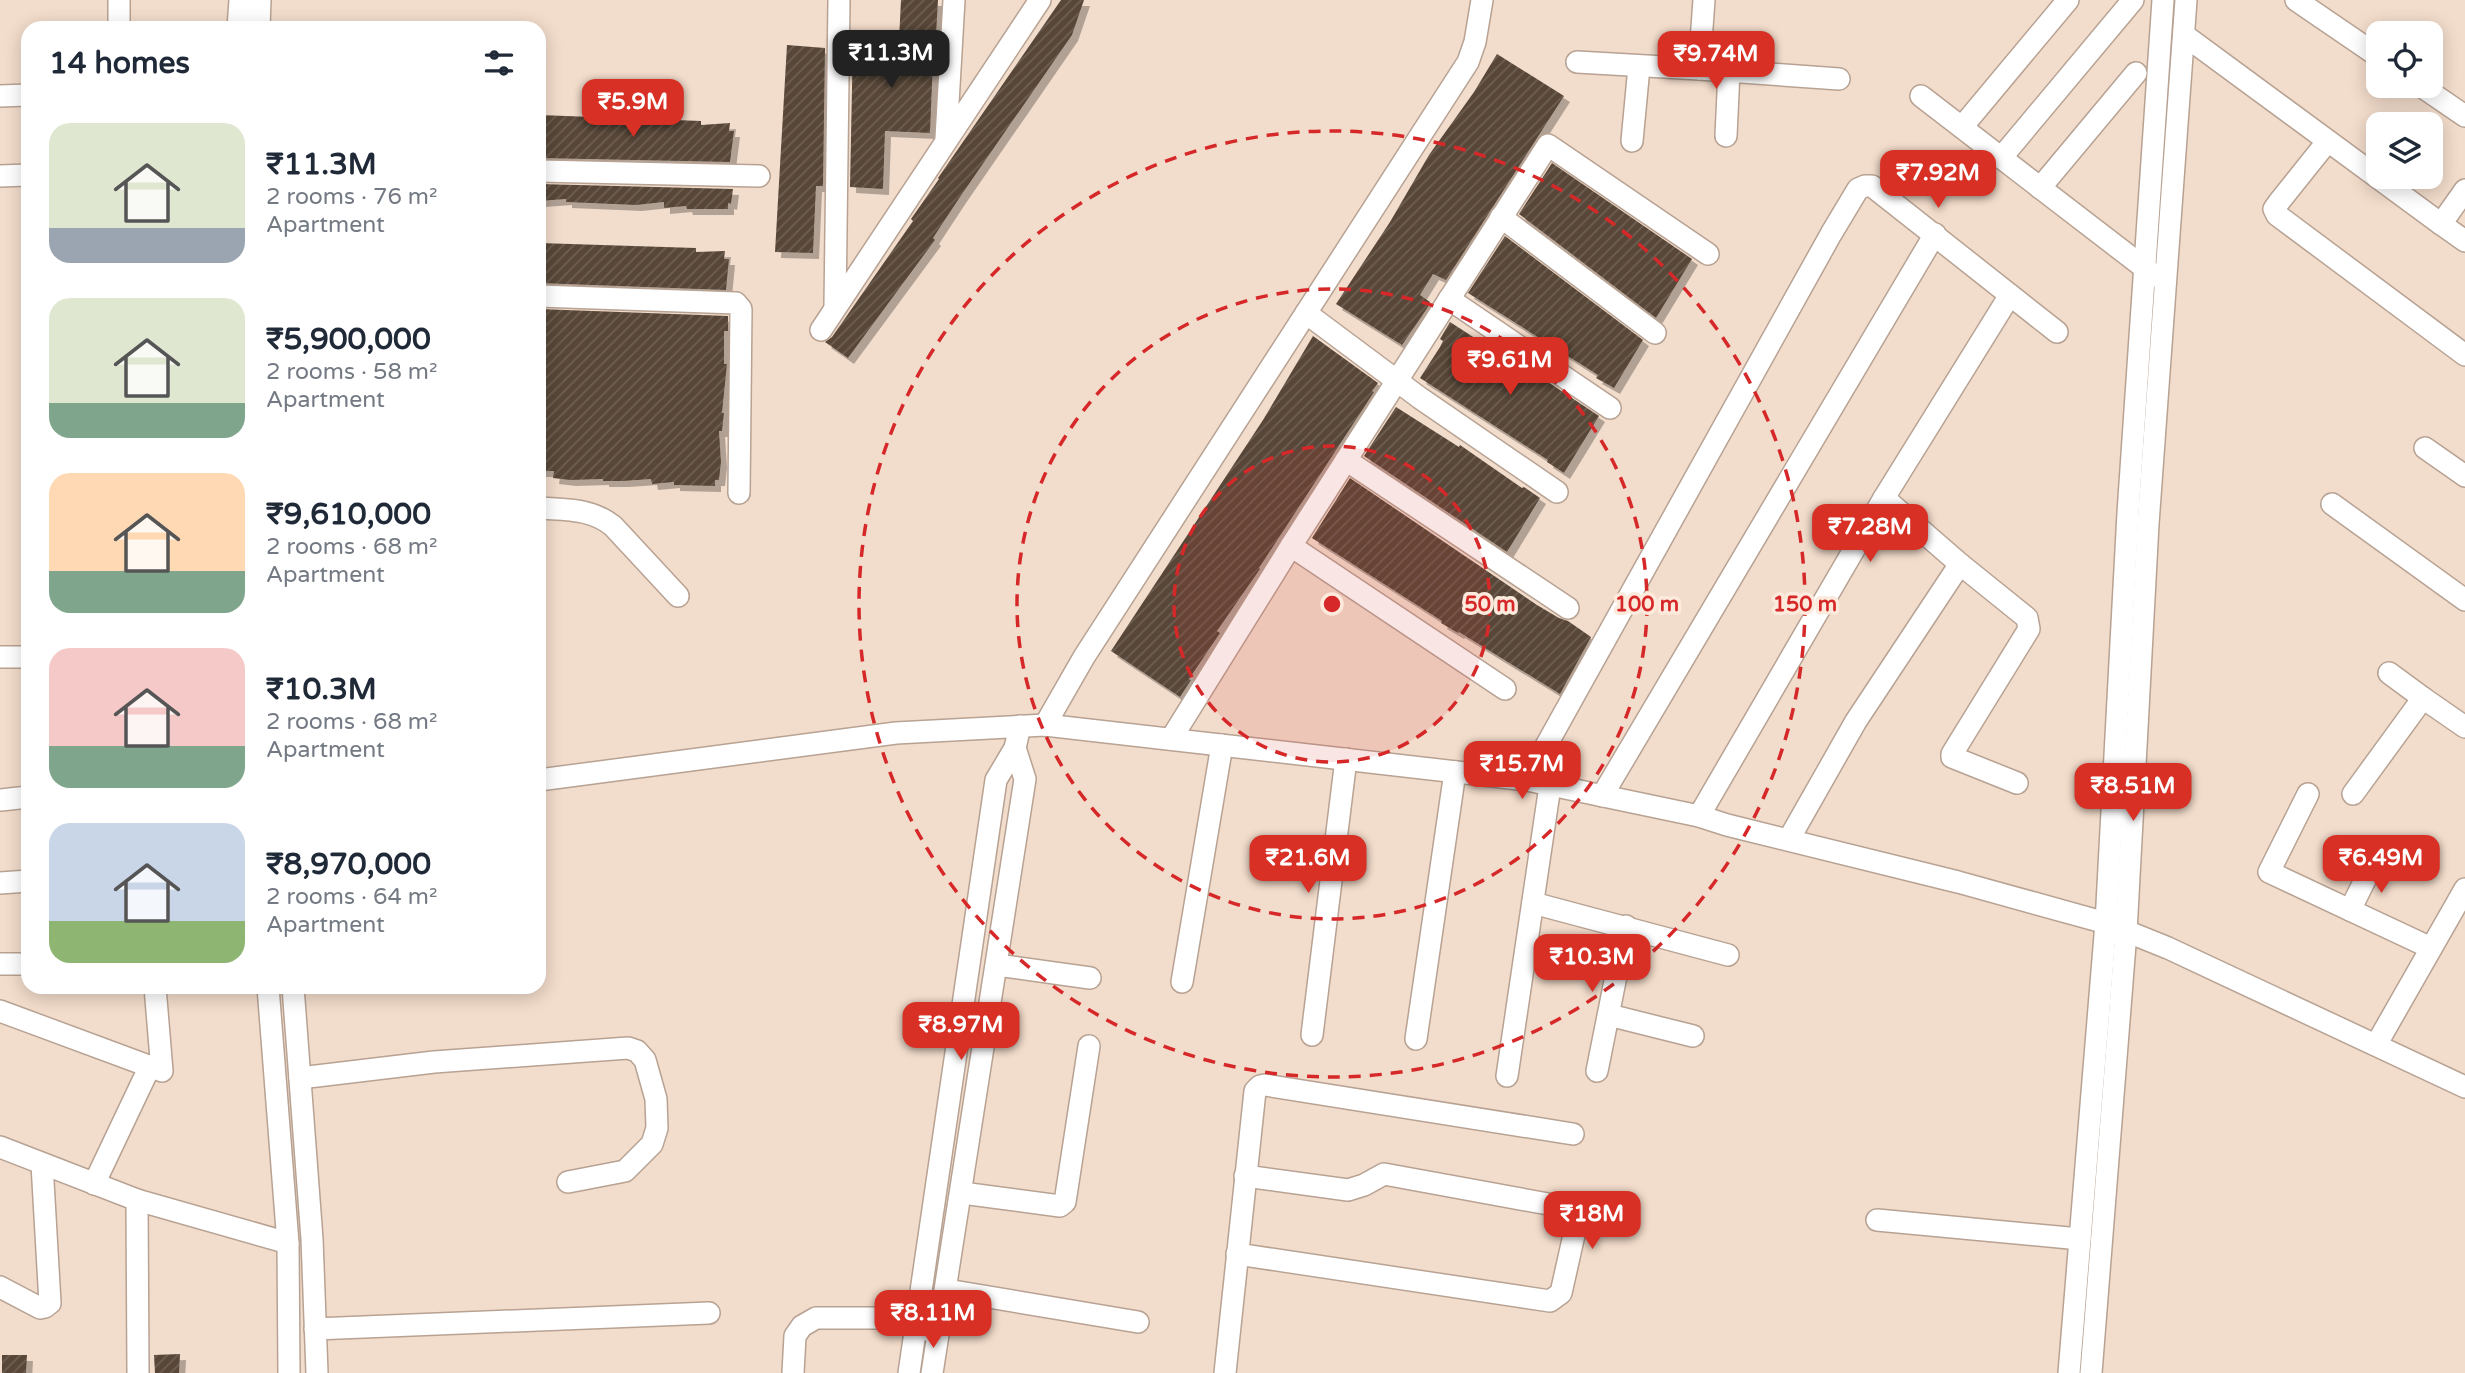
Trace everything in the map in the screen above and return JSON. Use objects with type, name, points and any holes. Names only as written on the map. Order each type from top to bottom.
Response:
[{"type":"street","points":[[119,0],[119,21]]},
{"type":"street","points":[[238,21],[240,0]]},
{"type":"street","points":[[259,21],[260,0]]},
{"type":"street","points":[[835,307],[839,0]]},
{"type":"street","points":[[946,138],[954,0]]},
{"type":"street","points":[[821,330],[1040,0]]},
{"type":"street","points":[[1045,725],[1084,657],[1468,62],[1475,42],[1482,0]]},
{"type":"street","points":[[1699,69],[1704,0]]},
{"type":"street","points":[[1962,127],[2068,0]]},
{"type":"street","points":[[2001,158],[2133,0]]},
{"type":"street","points":[[2069,1373],[2106,923],[2127,527],[2162,0]]},
{"type":"street","points":[[2091,1373],[2126,932],[2148,524],[2186,0]]},
{"type":"street","points":[[2296,0],[2366,48]]},
{"type":"street","points":[[2184,35],[2465,242]]},
{"type":"street","points":[[1577,62],[1839,79]]},
{"type":"street","points":[[1632,141],[1639,67]]},
{"type":"street","points":[[1726,135],[1729,71]]},
{"type":"street","points":[[2040,188],[2136,74]]},
{"type":"street","points":[[0,96],[21,95]]},
{"type":"street","points":[[1921,96],[2166,284]]},
{"type":"street","points":[[2439,98],[2465,116]]},
{"type":"street","points":[[2327,142],[2274,209],[2277,215],[2463,350]]},
{"type":"street","points":[[1171,739],[1291,546],[1548,145],[1708,254]]},
{"type":"street","points":[[546,171],[758,176]]},
{"type":"street","points":[[0,176],[21,175]]},
{"type":"street","points":[[1527,780],[1830,234],[1858,189],[1872,186],[2057,332]]},
{"type":"street","points":[[2441,224],[2465,190]]},
{"type":"street","points":[[1502,218],[1655,333]]},
{"type":"street","points":[[1602,796],[1936,234]]},
{"type":"street","points":[[1699,816],[1884,498],[2011,295]]},
{"type":"street","points":[[546,296],[736,303],[741,309],[739,493]]},
{"type":"street","points":[[1450,299],[1610,408]]},
{"type":"street","points":[[1306,313],[1396,381],[1557,492]]},
{"type":"street","points":[[2425,448],[2465,477]]},
{"type":"street","points":[[1346,460],[1568,608]]},
{"type":"street","points":[[1884,498],[2027,618],[2029,629],[1952,754],[1952,757],[2017,783]]},
{"type":"street","points":[[2332,504],[2465,600]]},
{"type":"street","points":[[546,508],[587,511],[601,516],[678,596]]},
{"type":"street","points":[[1291,546],[1505,689]]},
{"type":"street","points":[[1789,839],[1856,720],[1960,564]]},
{"type":"street","points":[[0,657],[21,657]]},
{"type":"street","points":[[2389,673],[2465,727]]},
{"type":"street","points":[[2353,794],[2423,698]]},
{"type":"street","points":[[546,779],[895,733],[1045,725],[1527,780],[1699,816],[2106,923],[2168,948],[2465,1087]]},
{"type":"street","points":[[909,1373],[996,780],[1015,748],[1020,726]]},
{"type":"street","points":[[1182,982],[1222,745]]},
{"type":"street","points":[[932,1373],[1025,779],[1015,748]]},
{"type":"street","points":[[1312,1035],[1346,759]]},
{"type":"street","points":[[1416,1039],[1455,772]]},
{"type":"street","points":[[1507,1076],[1550,786]]},
{"type":"street","points":[[2308,794],[2269,872],[2431,948]]},
{"type":"street","points":[[1,800],[21,798]]},
{"type":"street","points":[[2350,910],[2375,860]]},
{"type":"street","points":[[0,883],[21,882]]},
{"type":"street","points":[[2376,1045],[2465,889]]},
{"type":"street","points":[[1533,903],[1728,955]]},
{"type":"street","points":[[1597,1071],[1626,926]]},
{"type":"street","points":[[0,964],[21,964]]},
{"type":"street","points":[[997,965],[1090,978]]},
{"type":"street","points":[[0,1011],[162,1071],[156,994]]},
{"type":"street","points":[[269,994],[288,1243],[289,1373]]},
{"type":"street","points":[[294,994],[312,1239],[317,1373]]},
{"type":"street","points":[[1609,1016],[1693,1035]]},
{"type":"street","points":[[959,1029],[986,1033]]},
{"type":"street","points":[[962,1193],[1060,1206],[1065,1202],[1089,1046]]},
{"type":"street","points":[[300,1078],[434,1062],[628,1048],[637,1051],[645,1060],[656,1099],[657,1128],[652,1144],[625,1171],[568,1182]]},
{"type":"street","points":[[94,1184],[150,1066]]},
{"type":"street","points":[[1225,1373],[1255,1091],[1260,1086],[1573,1134]]},
{"type":"street","points":[[0,1147],[137,1200],[288,1243]]},
{"type":"street","points":[[0,1287],[40,1308],[50,1303],[42,1164]]},
{"type":"street","points":[[1237,1254],[1550,1301],[1561,1293],[1578,1217],[1576,1211],[1570,1208],[1384,1174],[1348,1190],[1245,1176]]},
{"type":"street","points":[[137,1200],[138,1373]]},
{"type":"street","points":[[1877,1220],[2080,1239]]},
{"type":"street","points":[[947,1290],[1138,1322]]},
{"type":"street","points":[[315,1329],[709,1313]]},
{"type":"street","points":[[793,1373],[795,1336],[802,1326],[816,1318],[895,1318],[915,1322],[936,1342]]},
{"type":"building","points":[[901,0],[938,0],[930,133],[885,131],[883,189],[850,187],[853,38],[899,40]]},
{"type":"building","points":[[1061,0],[1084,0],[1072,35],[960,197],[933,238],[935,240],[848,358],[825,342],[832,337],[913,221],[911,219],[938,178]]},
{"type":"building","points":[[787,45],[825,48],[823,186],[816,186],[813,253],[775,252]]},
{"type":"building","points":[[1497,54],[1564,96],[1446,280],[1433,274],[1420,295],[1430,302],[1428,307],[1402,345],[1336,304],[1390,222],[1429,155],[1474,92]]},
{"type":"building","points":[[546,115],[701,121],[701,125],[730,123],[729,131],[734,131],[730,162],[546,158]]},
{"type":"building","points":[[1552,163],[1692,259],[1656,318],[1519,214]]},
{"type":"building","points":[[546,184],[733,189],[728,209],[687,209],[686,206],[664,208],[664,202],[636,205],[566,202],[566,199],[546,200]]},
{"type":"building","points":[[1505,236],[1643,340],[1614,388],[1596,378],[1598,375],[1468,293]]},
{"type":"building","points":[[546,243],[696,248],[696,252],[725,251],[724,259],[729,259],[726,290],[546,283]]},
{"type":"building","points":[[546,309],[728,316],[728,331],[724,331],[724,364],[727,364],[724,413],[722,431],[719,431],[721,462],[719,480],[715,480],[715,486],[674,485],[674,482],[652,484],[651,479],[570,480],[553,478],[554,471],[546,471]]},
{"type":"building","points":[[1450,322],[1518,366],[1524,366],[1599,416],[1564,473],[1420,378],[1440,347],[1443,341],[1440,339]]},
{"type":"building","points":[[1313,336],[1378,383],[1260,569],[1217,631],[1220,633],[1180,697],[1111,651],[1263,420]]},
{"type":"building","points":[[1396,407],[1540,498],[1507,552],[1364,456]]},
{"type":"building","points":[[1350,478],[1537,605],[1591,637],[1560,694],[1441,623],[1442,621],[1312,538]]},
{"type":"building","points":[[180,1354],[179,1373],[155,1373],[154,1355]]},
{"type":"building","points":[[2,1355],[27,1355],[26,1373],[2,1373]]}]
